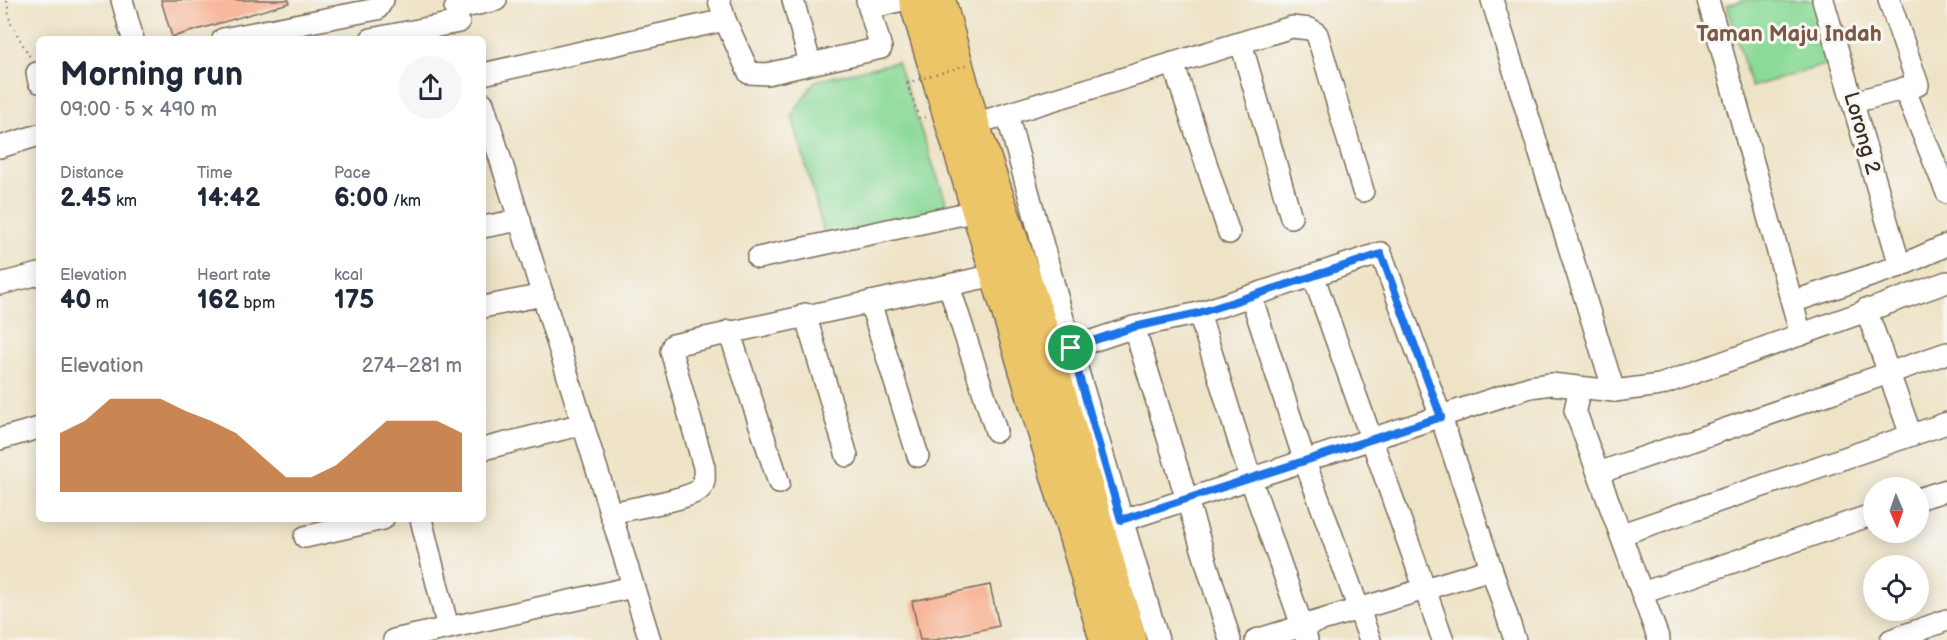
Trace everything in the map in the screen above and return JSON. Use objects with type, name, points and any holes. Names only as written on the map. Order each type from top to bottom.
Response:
[{"type":"highway","points":[[914,0],[1105,640]]},
{"type":"highway","points":[[940,0],[978,138],[1110,524],[1131,640]]},
{"type":"highway","points":[[978,138],[1000,253],[1001,267],[995,275]]},
{"type":"highway","points":[[1040,321],[1042,368],[1071,464],[1070,474],[1057,485]]},
{"type":"highway","points":[[1110,524],[1093,533],[1090,549],[1119,640]]},
{"type":"street","points":[[122,0],[132,36]]},
{"type":"street","points":[[238,36],[377,9],[383,0]]},
{"type":"street","points":[[383,36],[457,17],[496,0]]},
{"type":"street","points":[[719,0],[725,20],[749,73],[767,74],[881,48],[868,4],[902,0]]},
{"type":"street","points":[[793,0],[810,63]]},
{"type":"street","points":[[1492,0],[1614,391]]},
{"type":"street","name":"Lorong 2","points":[[1823,0],[1900,266]]},
{"type":"street","points":[[1854,102],[1918,85],[1889,0]]},
{"type":"street","points":[[1712,1],[1801,335]]},
{"type":"street","points":[[486,73],[725,20]]},
{"type":"street","points":[[978,138],[1007,114],[1292,27],[1310,29],[1317,34],[1363,191]]},
{"type":"street","points":[[1241,42],[1291,217]]},
{"type":"street","points":[[1173,63],[1229,233]]},
{"type":"street","points":[[1904,88],[1947,193]]},
{"type":"street","points":[[486,112],[650,640]]},
{"type":"street","points":[[1007,114],[1071,348],[1110,524],[1158,640]]},
{"type":"street","points":[[0,147],[36,136]]},
{"type":"street","points":[[758,258],[977,211]]},
{"type":"street","points":[[486,226],[520,220]]},
{"type":"street","points":[[1792,302],[1900,266],[1947,245]]},
{"type":"street","points":[[1071,348],[1134,327],[1199,313],[1381,254],[1441,417],[1515,640]]},
{"type":"street","points":[[0,284],[36,275]]},
{"type":"street","points":[[610,513],[699,490],[705,481],[704,467],[671,351],[677,342],[995,275]]},
{"type":"street","points":[[1314,275],[1443,640]]},
{"type":"street","points":[[1110,524],[1304,459],[1374,440],[1530,387],[1551,384],[1614,391],[1660,385],[1801,335],[1866,309],[1947,282]]},
{"type":"street","points":[[949,286],[996,431]]},
{"type":"street","points":[[486,306],[543,296]]},
{"type":"street","points":[[1251,296],[1304,459],[1360,607],[1370,640]]},
{"type":"street","points":[[870,302],[918,456]]},
{"type":"street","points":[[1866,309],[1911,435]]},
{"type":"street","points":[[1199,313],[1250,477],[1304,632]]},
{"type":"street","points":[[805,314],[847,456]]},
{"type":"street","points":[[1134,327],[1230,640]]},
{"type":"street","points":[[729,331],[779,483]]},
{"type":"street","points":[[1598,473],[1947,353]]},
{"type":"street","points":[[1583,389],[1578,396],[1575,410],[1659,640]]},
{"type":"street","points":[[1622,534],[1947,423]]},
{"type":"street","points":[[486,448],[583,424]]},
{"type":"street","points":[[0,439],[36,429]]},
{"type":"street","points":[[1929,496],[1947,490]]},
{"type":"street","points":[[1642,593],[1863,518]]},
{"type":"street","points":[[305,537],[370,522]]},
{"type":"street","points":[[422,522],[448,628]]},
{"type":"street","points":[[1256,640],[1304,632],[1360,607],[1426,590],[1491,569]]},
{"type":"street","points":[[394,640],[633,587]]},
{"type":"street","points":[[1891,640],[1947,620]]},
{"type":"path","points":[[7,0],[10,22],[36,74]]},
{"type":"path","points":[[907,83],[970,64]]},
{"type":"green space","points":[[1745,0],[1816,0],[1835,62],[1751,87],[1727,5]]},
{"type":"green space","points":[[897,62],[949,210],[825,236],[792,115],[815,81]]},
{"type":"building","points":[[161,0],[289,0],[289,3],[172,36]]},
{"type":"building","points":[[990,585],[999,626],[935,640],[920,640],[912,601]]},
{"type":"district","name":"Taman Maju Indah","points":[[1789,34]]},
{"type":"route","points":[[1381,254],[1441,417],[1374,440],[1304,459],[1121,520],[1071,348],[1134,327],[1199,313],[1381,254]]}]
